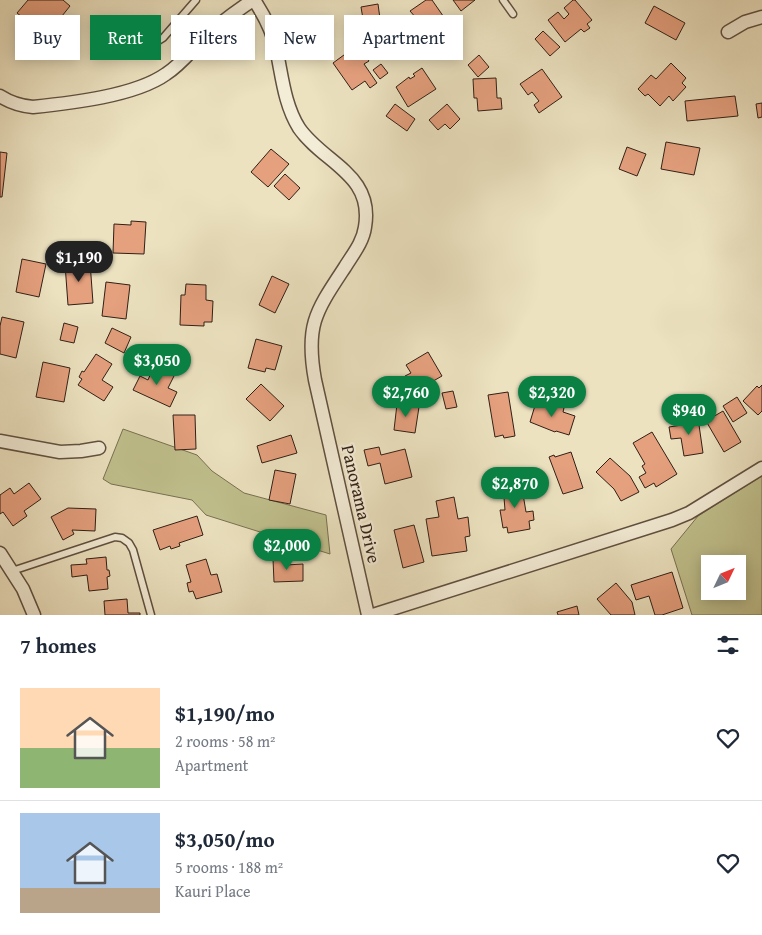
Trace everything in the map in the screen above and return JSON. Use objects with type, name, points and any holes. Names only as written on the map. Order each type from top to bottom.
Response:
[{"type":"street","points":[[0,96],[10,102],[33,107],[123,92],[143,86],[173,70],[218,26],[253,0]]},
{"type":"street","name":"Panorama Drive","points":[[253,0],[273,35],[285,94],[299,127],[309,139],[354,180],[364,200],[366,213],[364,235],[320,306],[311,333],[311,346],[315,380],[368,615]]},
{"type":"street","points":[[728,32],[745,22],[762,17]]},
{"type":"street","points":[[0,441],[60,452],[99,448]]},
{"type":"street","points":[[373,615],[672,520],[689,513],[762,468]]},
{"type":"street","points":[[0,553],[28,597],[34,615]]},
{"type":"lane","points":[[161,39],[196,0]]},
{"type":"lane","points":[[503,0],[513,14]]},
{"type":"lane","points":[[12,572],[99,541],[115,537],[122,538],[129,543],[133,550],[151,615]]},
{"type":"green space","points":[[123,429],[197,455],[212,471],[244,493],[326,515],[330,554],[206,515],[192,500],[111,484],[103,479]]},
{"type":"green space","points":[[762,476],[762,615],[692,615],[671,549],[698,516]]},
{"type":"building","points":[[28,0],[63,0],[70,6],[63,15],[20,15],[17,13]]},
{"type":"building","points":[[426,0],[432,0],[442,15],[414,15],[410,11]]},
{"type":"building","points":[[453,0],[475,0],[461,11]]},
{"type":"building","points":[[573,0],[592,20],[587,24],[590,28],[584,32],[581,29],[565,42],[548,20],[558,12],[564,19],[569,14],[564,8]]},
{"type":"building","points":[[378,4],[380,15],[362,15],[361,7]]},
{"type":"building","points":[[654,6],[685,23],[676,40],[645,23]]},
{"type":"building","points":[[543,31],[560,47],[550,56],[535,39]]},
{"type":"building","points":[[344,55],[344,60],[368,60],[364,64],[377,83],[370,88],[365,81],[352,90],[333,63]]},
{"type":"building","points":[[479,55],[489,67],[478,77],[468,65]]},
{"type":"building","points":[[671,63],[686,78],[682,83],[686,87],[673,101],[669,96],[660,106],[648,94],[645,96],[638,89],[651,75],[656,79]]},
{"type":"building","points":[[381,64],[388,73],[380,79],[373,70]]},
{"type":"building","points":[[422,68],[436,89],[408,107],[396,87],[409,77],[410,79],[415,76],[413,74]]},
{"type":"building","points":[[542,69],[562,97],[539,113],[534,105],[539,101],[532,92],[528,95],[520,84]]},
{"type":"building","points":[[496,78],[497,98],[501,98],[502,109],[478,111],[477,98],[474,98],[473,79]]},
{"type":"building","points":[[735,96],[738,116],[687,121],[685,101]]},
{"type":"building","points":[[762,103],[762,117],[758,118],[756,104]]},
{"type":"building","points":[[395,104],[415,119],[407,131],[386,116]]},
{"type":"building","points":[[447,104],[460,119],[450,129],[445,124],[438,130],[429,120]]},
{"type":"building","points":[[666,142],[700,148],[694,175],[661,169]]},
{"type":"building","points":[[627,147],[646,154],[637,176],[619,169]]},
{"type":"building","points":[[271,149],[289,164],[268,187],[251,172]]},
{"type":"building","points":[[0,152],[7,153],[2,197],[0,197]]},
{"type":"building","points":[[285,174],[300,188],[289,200],[274,186]]},
{"type":"building","points":[[131,221],[146,222],[144,254],[113,253],[114,224],[131,225]]},
{"type":"building","points":[[22,259],[46,264],[39,297],[16,292]]},
{"type":"building","points":[[90,262],[93,303],[68,305],[65,264]]},
{"type":"building","points":[[272,276],[289,284],[275,313],[259,305]]},
{"type":"building","points":[[106,282],[130,285],[126,319],[102,316]]},
{"type":"building","points":[[186,284],[206,285],[206,300],[213,301],[212,322],[204,322],[204,326],[180,325],[181,295],[185,295]]},
{"type":"building","points":[[2,317],[24,322],[16,358],[0,354],[0,326]]},
{"type":"building","points":[[64,323],[78,327],[74,343],[60,340]]},
{"type":"building","points":[[112,328],[131,337],[124,353],[105,343]]},
{"type":"building","points":[[256,339],[282,346],[275,370],[266,368],[265,372],[248,368]]},
{"type":"building","points":[[428,352],[442,376],[414,392],[405,376],[411,373],[406,365]]},
{"type":"building","points":[[96,354],[112,364],[102,380],[113,387],[104,401],[78,385],[82,379],[79,377],[82,371],[84,372]]},
{"type":"building","points":[[156,361],[163,364],[161,368],[175,374],[168,388],[177,392],[170,407],[133,390],[140,376],[148,380]]},
{"type":"building","points":[[43,362],[70,368],[64,402],[36,397]]},
{"type":"building","points":[[261,384],[284,406],[270,421],[246,399]]},
{"type":"building","points":[[762,385],[762,411],[758,415],[743,401],[757,386],[759,388]]},
{"type":"building","points":[[453,391],[457,407],[446,409],[442,393]]},
{"type":"building","points":[[508,392],[515,436],[504,438],[503,435],[495,437],[488,395]]},
{"type":"building","points":[[737,397],[747,413],[733,422],[723,406]]},
{"type":"building","points":[[537,399],[564,408],[563,412],[575,416],[569,435],[555,432],[530,422]]},
{"type":"building","points":[[397,404],[419,407],[415,433],[394,430]]},
{"type":"building","points":[[723,411],[741,442],[724,452],[706,421]]},
{"type":"building","points":[[173,415],[195,415],[196,449],[175,450]]},
{"type":"building","points":[[698,418],[703,453],[684,456],[681,438],[671,439],[669,427],[682,425],[681,420]]},
{"type":"building","points":[[652,432],[677,474],[656,487],[654,483],[645,488],[639,477],[646,473],[642,466],[645,464],[633,443]]},
{"type":"building","points":[[291,435],[297,453],[262,463],[257,446]]},
{"type":"building","points":[[379,447],[381,455],[405,449],[412,477],[385,484],[380,463],[368,466],[364,450]]},
{"type":"building","points":[[571,452],[583,488],[563,494],[549,457]]},
{"type":"building","points":[[610,458],[630,476],[639,492],[621,501],[614,489],[596,472]]},
{"type":"building","points":[[275,470],[296,474],[290,504],[269,500]]},
{"type":"building","points":[[521,482],[526,512],[533,511],[534,520],[529,521],[530,529],[508,533],[507,527],[503,528],[500,510],[505,510],[503,485]]},
{"type":"building","points":[[29,483],[41,499],[24,511],[27,516],[13,526],[3,512],[0,514],[0,495],[10,488],[14,494]]},
{"type":"building","points":[[454,497],[458,519],[468,517],[470,536],[465,537],[467,551],[432,556],[426,519],[439,517],[436,501]]},
{"type":"building","points":[[68,508],[96,509],[95,531],[72,530],[74,534],[63,540],[51,517]]},
{"type":"building","points":[[197,516],[203,535],[179,543],[180,546],[171,549],[170,546],[160,550],[153,530]]},
{"type":"building","points":[[414,525],[424,562],[403,568],[394,530]]},
{"type":"building","points":[[106,557],[107,570],[109,570],[110,576],[107,577],[108,589],[89,591],[87,575],[72,577],[71,565],[87,564],[86,559]]},
{"type":"building","points":[[286,558],[286,565],[303,564],[303,581],[274,582],[273,559]]},
{"type":"building","points":[[206,559],[211,575],[217,574],[222,592],[196,599],[193,591],[189,592],[187,583],[191,582],[186,565]]},
{"type":"building","points":[[672,572],[683,608],[662,615],[655,615],[649,596],[636,600],[631,585]]},
{"type":"building","points":[[616,583],[632,602],[635,615],[611,615],[597,599]]},
{"type":"building","points":[[127,599],[128,613],[140,613],[140,615],[105,615],[104,601]]},
{"type":"building","points":[[577,606],[579,615],[558,615],[557,612]]}]
